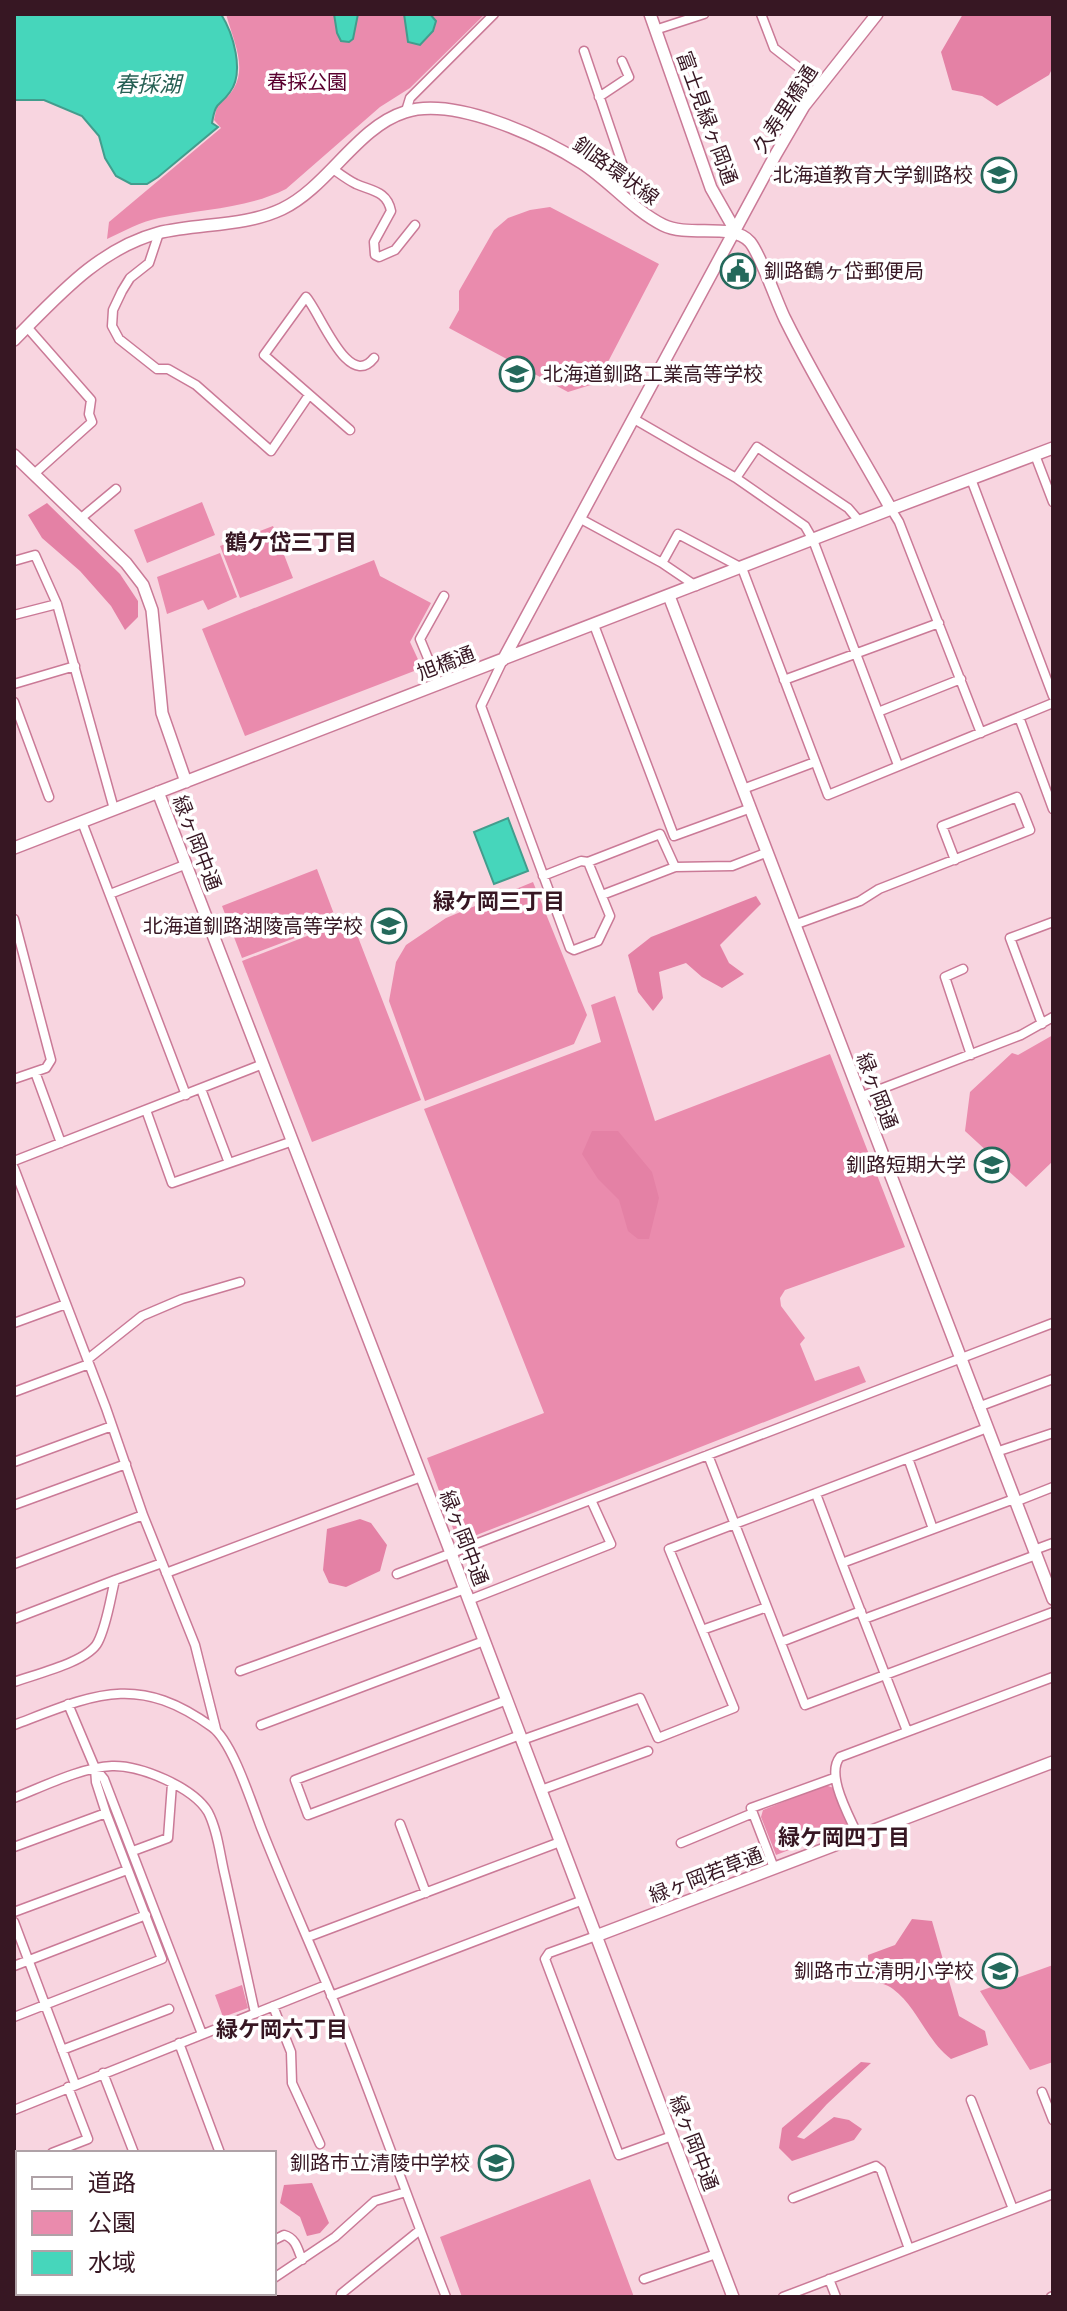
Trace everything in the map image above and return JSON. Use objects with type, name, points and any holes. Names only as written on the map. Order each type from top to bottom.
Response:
[{"type":"street","points":[[14,340],[98,260],[122,247],[159,233],[238,221],[281,210],[302,197],[378,127],[406,111],[410,98],[494,14]]},
{"type":"street","name":"富士見緑ヶ岡通","points":[[650,14],[711,188],[736,232]]},
{"type":"street","points":[[655,30],[704,14]]},
{"type":"street","points":[[761,14],[774,48],[820,84]]},
{"type":"street","name":"久寿里橋通","points":[[503,660],[776,154],[804,106],[877,14]]},
{"type":"street","points":[[584,51],[622,163],[613,187]]},
{"type":"street","points":[[599,97],[629,77],[622,61]]},
{"type":"street","name":"釧路環状線","points":[[406,111],[445,110],[470,114],[541,142],[582,163],[654,220],[671,229],[736,232]]},
{"type":"street","points":[[333,169],[355,183],[376,191],[390,204],[391,211],[374,242],[375,255],[379,257],[395,250],[415,225]]},
{"type":"street","points":[[736,232],[750,242],[786,320],[899,522],[981,733]]},
{"type":"street","points":[[159,233],[149,263],[130,278],[113,310],[112,326],[119,339],[157,369],[168,369],[196,385],[271,451],[309,395]]},
{"type":"street","points":[[350,430],[264,355],[306,297],[314,305],[343,358],[362,367],[374,358]]},
{"type":"street","points":[[27,327],[91,400],[89,414],[92,422],[34,474]]},
{"type":"street","points":[[634,419],[736,478],[805,526],[898,765]]},
{"type":"street","points":[[736,478],[757,447],[848,508],[860,522]]},
{"type":"street","points":[[891,509],[1053,448]]},
{"type":"street","points":[[14,455],[137,575],[149,596],[162,713],[186,782]]},
{"type":"street","points":[[1035,455],[1053,502]]},
{"type":"street","points":[[971,479],[1053,696]]},
{"type":"street","points":[[80,519],[116,489]]},
{"type":"street","name":"旭橋通","points":[[14,848],[891,509]]},
{"type":"street","points":[[579,518],[662,563],[696,586]]},
{"type":"street","points":[[662,563],[678,534],[742,568],[828,795],[1053,703]]},
{"type":"street","points":[[14,561],[35,555],[57,604],[114,809]]},
{"type":"street","points":[[439,685],[420,639],[444,596]]},
{"type":"street","name":"緑ヶ岡通","points":[[669,596],[1053,1599]]},
{"type":"street","points":[[14,615],[57,604]]},
{"type":"street","points":[[784,680],[939,623]]},
{"type":"street","points":[[594,625],[674,836],[751,808]]},
{"type":"street","points":[[503,660],[481,706],[570,948],[574,950],[598,941],[610,916],[588,862]]},
{"type":"street","points":[[14,684],[75,666]]},
{"type":"street","points":[[878,712],[961,679]]},
{"type":"street","points":[[14,702],[49,797]]},
{"type":"street","points":[[1019,717],[1053,809]]},
{"type":"street","points":[[743,789],[815,762]]},
{"type":"street","name":"緑ヶ岡中通","points":[[158,792],[733,2297]]},
{"type":"street","points":[[794,925],[1030,830],[1017,797],[942,826],[955,860]]},
{"type":"street","points":[[82,822],[186,1095]]},
{"type":"street","points":[[543,876],[660,834],[675,867]]},
{"type":"street","points":[[602,895],[675,867],[732,866],[768,852]]},
{"type":"street","points":[[110,894],[187,864]]},
{"type":"street","points":[[14,919],[51,1060],[46,1068],[14,1079]]},
{"type":"street","points":[[1042,1024],[1010,938],[1053,922]]},
{"type":"street","points":[[963,969],[945,977],[971,1055]]},
{"type":"street","points":[[860,1097],[971,1055],[1053,1017]]},
{"type":"street","points":[[14,1161],[263,1064]]},
{"type":"street","points":[[35,1072],[61,1143]]},
{"type":"street","points":[[201,1089],[229,1163]]},
{"type":"street","points":[[146,1110],[172,1183],[293,1141]]},
{"type":"street","points":[[14,1168],[143,1515],[195,1645],[216,1729],[244,1780],[308,1937],[446,2297]]},
{"type":"street","points":[[14,1392],[88,1361],[142,1316],[182,1299],[240,1282]]},
{"type":"street","points":[[14,1323],[66,1304]]},
{"type":"street","points":[[397,1574],[1053,1323]]},
{"type":"street","points":[[978,1407],[1053,1379]]},
{"type":"street","points":[[14,1462],[112,1426]]},
{"type":"street","points":[[507,1700],[295,1780],[308,1815],[640,1698],[658,1738],[734,1708],[669,1549],[987,1428]]},
{"type":"street","points":[[996,1452],[1053,1433]]},
{"type":"street","points":[[708,1455],[805,1705],[1053,1612]]},
{"type":"street","points":[[908,1458],[933,1529]]},
{"type":"street","points":[[14,1505],[126,1464]]},
{"type":"street","points":[[166,1573],[421,1477]]},
{"type":"street","points":[[842,1563],[1053,1487]]},
{"type":"street","points":[[816,1494],[907,1731]]},
{"type":"street","points":[[240,1671],[611,1544],[591,1500]]},
{"type":"street","points":[[14,1564],[143,1515]]},
{"type":"street","points":[[781,1642],[1035,1553],[1053,1543]]},
{"type":"street","points":[[14,1619],[162,1563]]},
{"type":"street","points":[[14,1682],[82,1657],[93,1649],[99,1640],[115,1580]]},
{"type":"street","points":[[702,1630],[767,1607]]},
{"type":"street","points":[[261,1725],[484,1641]]},
{"type":"street","points":[[858,1836],[834,1778],[835,1763],[840,1757],[1053,1677]]},
{"type":"street","points":[[14,1725],[68,1704],[109,1693],[136,1692],[178,1708],[216,1729]]},
{"type":"street","points":[[68,1704],[95,1768],[104,1779],[202,2034]]},
{"type":"street","points":[[541,1790],[648,1751]]},
{"type":"street","name":"緑ヶ岡若草通","points":[[596,1936],[1053,1762]]},
{"type":"street","points":[[14,1798],[95,1768],[111,1766],[130,1767],[189,1792],[199,1800],[214,1827],[255,2013]]},
{"type":"street","points":[[14,2017],[162,1959],[106,1813],[95,1768]]},
{"type":"street","points":[[774,1868],[751,1808],[834,1778]]},
{"type":"street","points":[[133,1851],[168,1838],[172,1784]]},
{"type":"street","points":[[14,1847],[106,1813]]},
{"type":"street","points":[[681,1843],[753,1813]]},
{"type":"street","points":[[400,1824],[426,1893]]},
{"type":"street","points":[[308,1937],[560,1842]]},
{"type":"street","points":[[14,1912],[127,1870]]},
{"type":"street","points":[[331,1996],[583,1900]]},
{"type":"street","points":[[14,1966],[146,1915]]},
{"type":"street","points":[[14,1922],[62,2050],[88,2139],[57,2151]]},
{"type":"street","points":[[596,1936],[549,1953],[545,1959],[613,2141],[619,2155],[672,2136]]},
{"type":"street","points":[[14,2110],[326,1985]]},
{"type":"street","points":[[273,2006],[291,2052],[292,2083],[320,2144]]},
{"type":"street","points":[[62,2050],[169,2009]]},
{"type":"street","points":[[179,2043],[219,2151]]},
{"type":"street","points":[[103,2073],[133,2151]]},
{"type":"street","points":[[1042,2092],[1053,2120]]},
{"type":"street","points":[[971,2100],[1013,2209]]},
{"type":"street","points":[[793,2198],[876,2166],[881,2170],[909,2249]]},
{"type":"street","points":[[276,2277],[335,2237],[375,2201],[406,2192]]},
{"type":"street","points":[[783,2297],[1053,2194]]},
{"type":"street","points":[[341,2297],[420,2230]]},
{"type":"street","points":[[276,2239],[289,2236],[295,2242],[302,2260]]},
{"type":"street","points":[[644,2279],[716,2254]]},
{"type":"street","points":[[829,2279],[836,2297]]},
{"type":"green space","name":"春採公園","points":[[226,14],[485,14],[410,88],[380,107],[286,189],[240,205],[152,220],[107,239],[109,222],[221,128],[214,120],[217,106],[228,96],[239,75],[237,52]]},
{"type":"green space","points":[[550,207],[659,264],[597,383],[568,392],[449,328],[459,310],[459,291],[494,230],[508,218]]},
{"type":"green space","points":[[202,502],[215,535],[147,563],[134,530]]},
{"type":"green space","points":[[273,526],[293,578],[240,598],[220,546]]},
{"type":"green space","points":[[220,553],[237,597],[208,610],[203,600],[167,614],[157,577]]},
{"type":"green space","points":[[374,560],[380,576],[431,603],[410,642],[422,668],[245,736],[202,629]]},
{"type":"green space","points":[[317,869],[337,922],[242,958],[222,906]]},
{"type":"green space","points":[[533,882],[587,1015],[574,1044],[425,1101],[389,1001],[396,962],[406,945],[446,918]]},
{"type":"green space","points":[[351,919],[421,1100],[312,1142],[242,961]]},
{"type":"green space","points":[[615,996],[655,1121],[830,1054],[905,1247],[785,1290],[780,1298],[781,1306],[805,1338],[800,1344],[815,1381],[859,1366],[866,1382],[464,1540],[455,1534],[427,1458],[544,1413],[424,1109],[601,1042],[591,1005]]},
{"type":"green space","points":[[1053,1035],[1053,1161],[1026,1187],[965,1131],[970,1092],[1012,1053],[1018,1055]]},
{"type":"green space","points":[[825,1785],[834,1788],[849,1827],[776,1855],[761,1817],[763,1810]]},
{"type":"green space","points":[[1053,1965],[1053,2062],[1030,2070],[980,1991]]},
{"type":"green space","points":[[242,1985],[248,2008],[223,2017],[215,1995]]},
{"type":"green space","points":[[590,2179],[634,2297],[462,2297],[440,2237]]},
{"type":"shaded area","points":[[963,14],[1053,14],[1053,67],[1049,75],[997,106],[982,96],[952,90],[941,52]]},
{"type":"shaded area","points":[[47,503],[120,574],[138,601],[138,617],[125,630],[111,606],[80,571],[42,538],[28,515]]},
{"type":"shaded area","points":[[756,896],[761,904],[720,945],[729,963],[744,974],[722,988],[686,963],[659,972],[663,998],[653,1011],[638,992],[628,955],[651,937]]},
{"type":"shaded area","points":[[592,1131],[618,1131],[652,1172],[659,1198],[649,1239],[638,1239],[628,1231],[619,1200],[598,1179],[582,1154]]},
{"type":"shaded area","points":[[360,1519],[371,1523],[387,1545],[380,1571],[346,1587],[329,1583],[323,1570],[327,1529]]},
{"type":"shaded area","points":[[912,1919],[932,1921],[959,2016],[985,2031],[988,2045],[951,2059],[935,2043],[902,1997],[888,1986],[869,1980],[868,1955],[895,1945]]},
{"type":"shaded area","points":[[861,2062],[871,2063],[797,2137],[804,2139],[834,2117],[849,2120],[862,2129],[854,2140],[792,2161],[779,2148],[782,2128]]},
{"type":"shaded area","points":[[312,2183],[329,2223],[320,2233],[307,2236],[300,2217],[280,2203],[284,2185]]},
{"type":"water","name":"春採湖","points":[[14,14],[221,14],[236,53],[237,74],[230,92],[215,110],[212,123],[218,127],[147,184],[131,184],[116,176],[105,158],[99,136],[82,116],[44,100],[14,100]]},
{"type":"water","points":[[334,14],[358,14],[353,39],[349,42],[341,41]]},
{"type":"water","points":[[404,14],[430,14],[436,21],[433,31],[420,45],[408,42]]},
{"type":"water","points":[[508,818],[528,871],[494,884],[474,832]]},
{"type":"place","name":"北海道教育大学釧路校","points":[[999,175]]},
{"type":"place","name":"釧路鶴ヶ岱郵便局","points":[[738,271]]},
{"type":"place","name":"北海道釧路工業高等学校","points":[[517,374]]},
{"type":"place","name":"北海道釧路湖陵高等学校","points":[[389,926]]},
{"type":"place","name":"釧路短期大学","points":[[992,1165]]},
{"type":"place","name":"釧路市立清明小学校","points":[[1000,1971]]},
{"type":"place","name":"釧路市立清陵中学校","points":[[496,2163]]},
{"type":"district","name":"鶴ケ岱三丁目","points":[[291,542]]},
{"type":"district","name":"緑ケ岡三丁目","points":[[499,901]]},
{"type":"district","name":"緑ケ岡四丁目","points":[[844,1837]]},
{"type":"district","name":"緑ケ岡六丁目","points":[[282,2029]]}]
